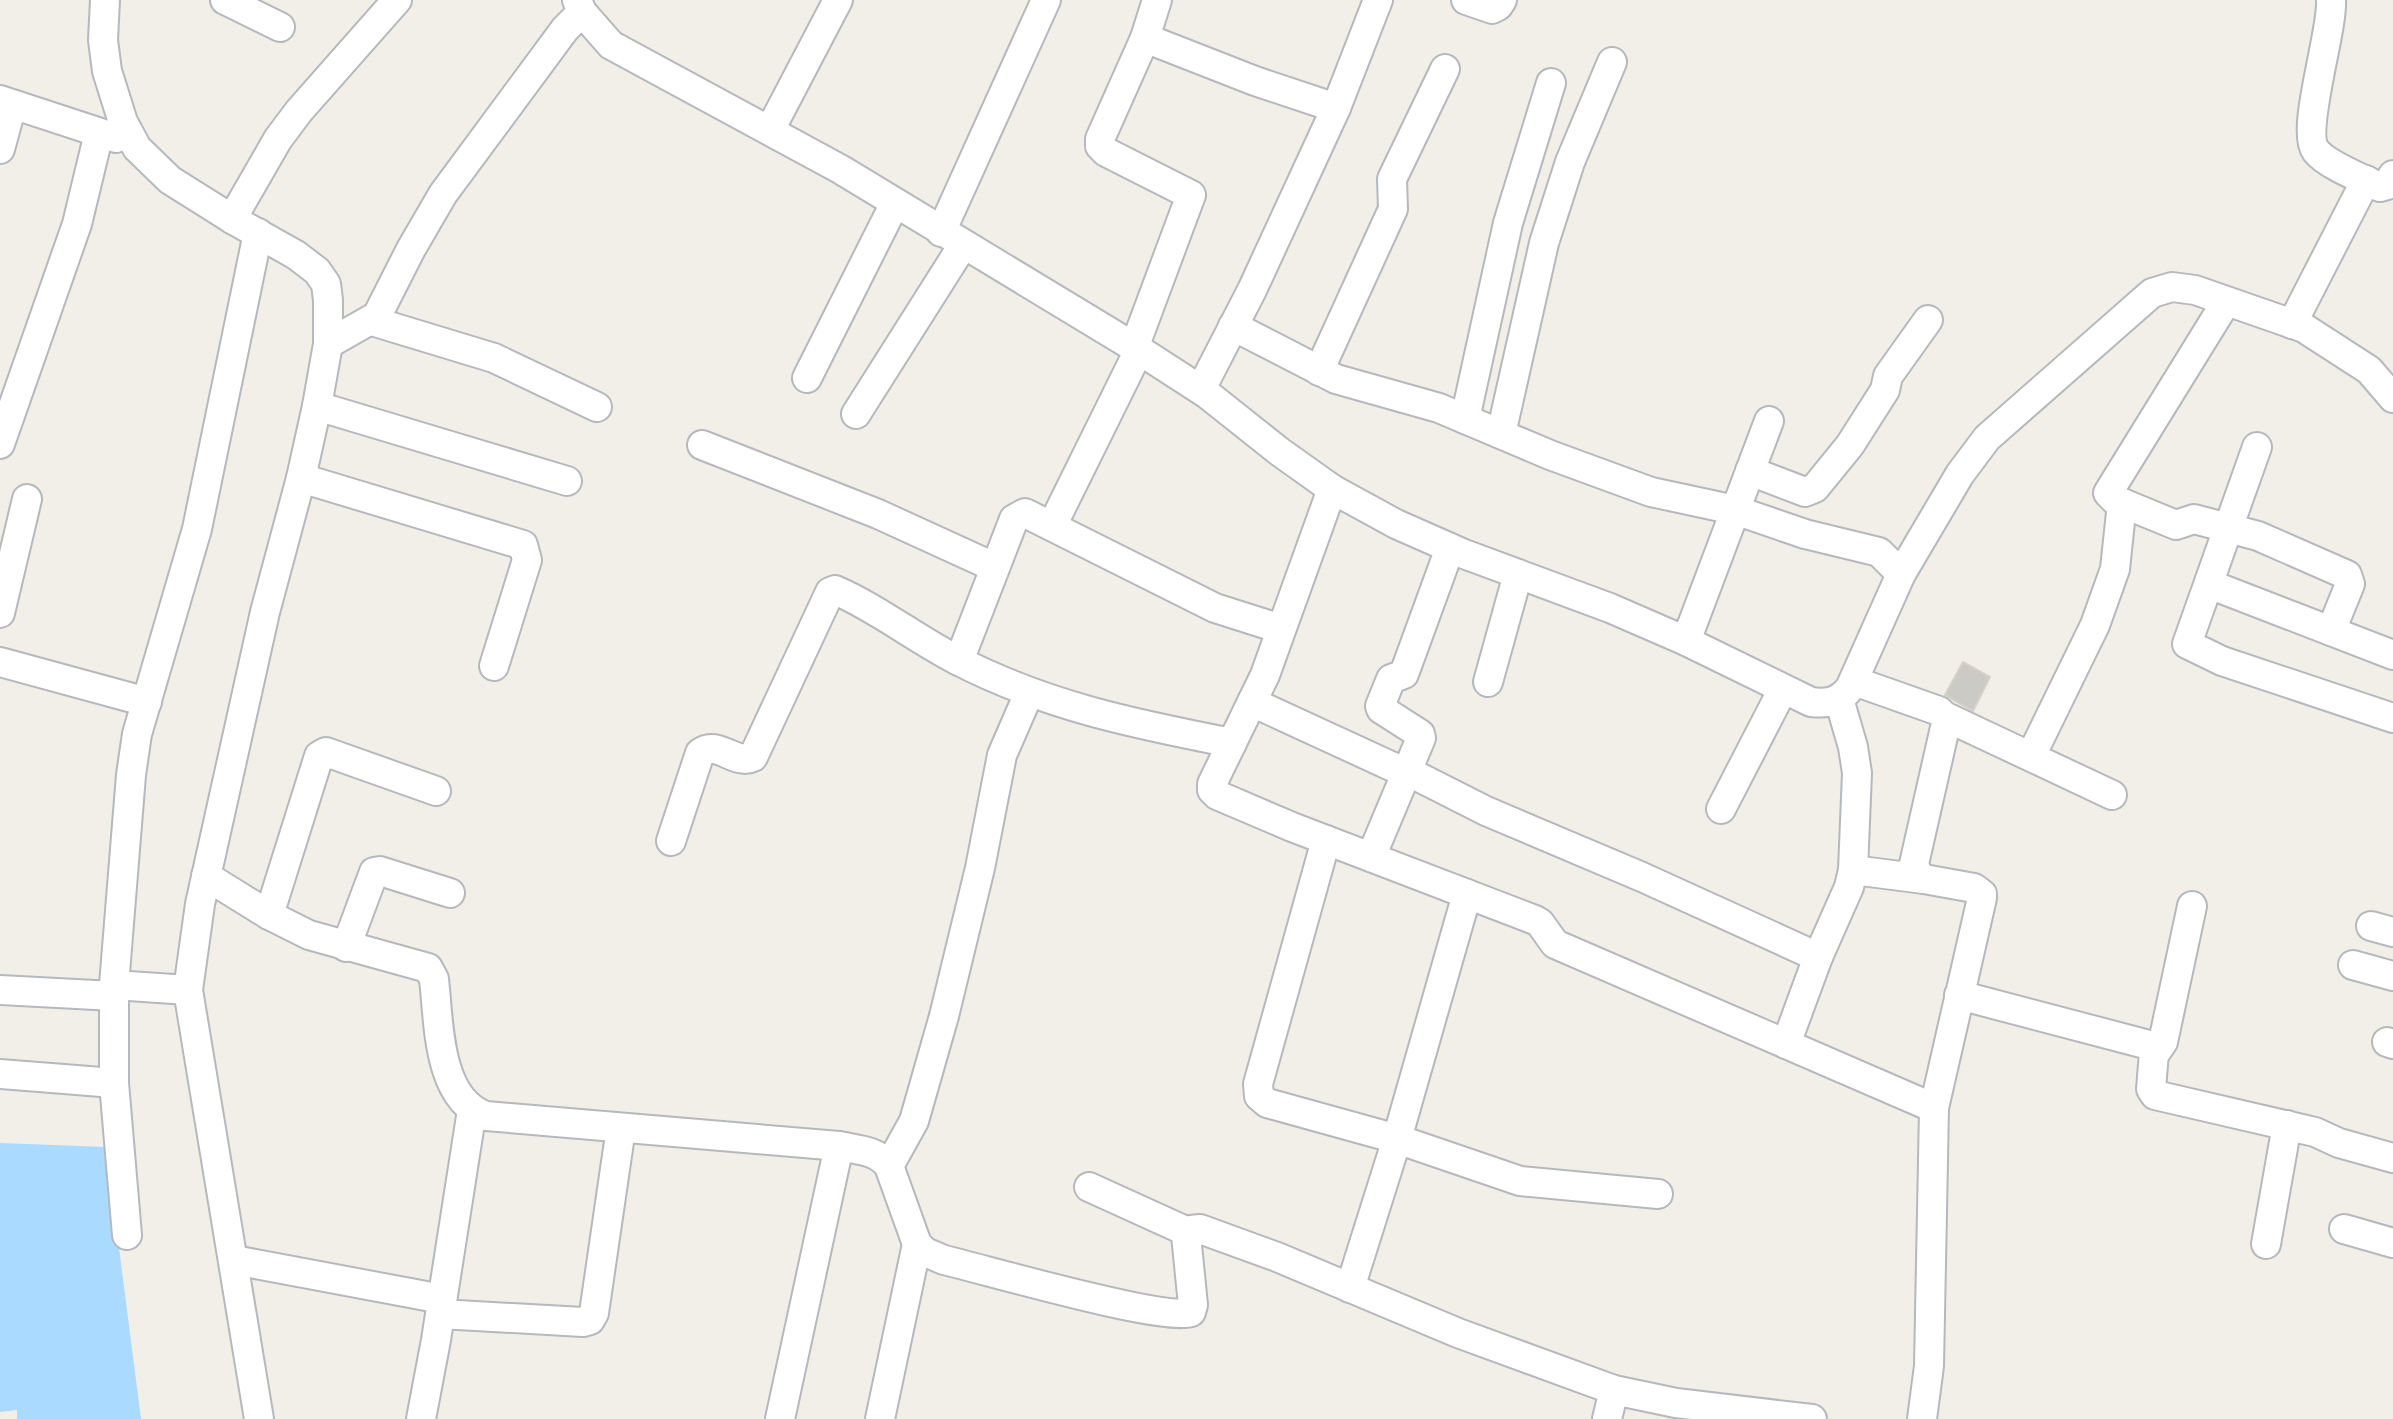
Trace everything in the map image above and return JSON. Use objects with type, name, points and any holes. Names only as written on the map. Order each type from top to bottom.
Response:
[{"type":"street","points":[[105,0],[103,40],[107,71],[132,141],[170,180],[296,255],[322,277],[328,300],[328,344],[317,406],[265,612],[206,876],[188,990],[259,1419]]},
{"type":"street","points":[[225,0],[280,27]]},
{"type":"street","points":[[232,219],[278,139],[299,111],[397,0]]},
{"type":"street","points":[[770,130],[838,0]]},
{"type":"street","points":[[856,414],[952,238],[1046,0]]},
{"type":"street","points":[[1052,526],[1137,349],[1191,202],[1187,191],[1106,152],[1100,146],[1103,129],[1145,38],[1157,0]]},
{"type":"street","points":[[1201,389],[1336,108],[1378,0]]},
{"type":"street","points":[[1466,0],[1492,9],[1502,0]]},
{"type":"street","points":[[2292,324],[2379,177],[2321,156],[2312,144],[2312,119],[2330,29],[2331,0]]},
{"type":"street","points":[[328,344],[372,321],[380,311],[443,194],[579,6],[611,45],[770,130],[1137,349],[1201,389],[1332,489],[1396,524],[1450,548],[1610,608],[1811,702],[1826,704],[1846,690],[1901,574],[1972,456],[1987,438],[2143,299],[2160,290],[2183,288],[2292,324],[2337,347],[2369,370],[2393,398]]},
{"type":"street","points":[[1145,38],[1255,81],[1336,108]]},
{"type":"street","points":[[1501,434],[1544,243],[1570,162],[1612,62]]},
{"type":"street","points":[[1319,371],[1393,209],[1392,179],[1445,69]]},
{"type":"street","points":[[1465,419],[1508,223],[1551,83]]},
{"type":"street","points":[[0,149],[6,102],[132,141]]},
{"type":"street","points":[[0,444],[77,224],[99,133]]},
{"type":"street","points":[[807,378],[895,203]]},
{"type":"street","points":[[127,1235],[117,1141],[114,991],[131,775],[137,734],[197,529],[258,233]]},
{"type":"street","points":[[2226,302],[2109,489],[2110,496],[2176,525],[2194,519],[2258,536],[2349,576],[2350,584],[2331,631]]},
{"type":"street","points":[[1750,471],[1805,492],[1815,488],[1850,445],[1885,390],[1888,376],[1928,320]]},
{"type":"street","points":[[372,321],[494,358],[597,407]]},
{"type":"street","points":[[1233,326],[1336,379],[1439,408],[1550,455],[1651,492],[1735,510],[1805,534],[1879,552],[1901,574]]},
{"type":"street","points":[[317,406],[567,481]]},
{"type":"street","points":[[1686,641],[1769,421]]},
{"type":"street","points":[[702,445],[892,519],[994,567]]},
{"type":"street","points":[[2257,447],[2186,640],[2190,647],[2222,661],[2393,718]]},
{"type":"street","points":[[301,478],[523,545],[527,560],[494,666]]},
{"type":"street","points":[[1332,489],[1252,702],[1212,784],[1212,790],[1217,795],[1326,840],[1540,923],[1555,944],[1934,1108]]},
{"type":"street","points":[[0,613],[27,499]]},
{"type":"street","points":[[2031,756],[2095,625],[2117,563],[2122,503]]},
{"type":"street","points":[[959,661],[994,567],[1017,516],[1029,514],[1215,608],[1281,629]]},
{"type":"street","points":[[1371,857],[1421,735],[1380,706],[1391,679],[1404,674],[1450,548]]},
{"type":"street","points":[[1488,682],[1518,574]]},
{"type":"street","points":[[2209,584],[2393,655]]},
{"type":"street","points":[[671,841],[703,749],[713,748],[747,760],[753,757],[830,592],[837,591],[959,661],[1029,693],[1121,722],[1232,743]]},
{"type":"street","points":[[0,662],[147,702]]},
{"type":"street","points":[[1721,809],[1783,689]]},
{"type":"street","points":[[1846,690],[1939,711],[2112,795]]},
{"type":"street","points":[[1786,1044],[1853,870],[1857,773],[1846,690]]},
{"type":"street","points":[[889,1166],[914,1121],[969,913],[1002,755],[1029,693]]},
{"type":"street","points":[[1252,702],[1486,811],[1818,957]]},
{"type":"street","points":[[1924,879],[1915,869],[1914,859],[1946,723],[1944,716]]},
{"type":"street","points":[[269,915],[322,753],[436,791]]},
{"type":"street","points":[[1326,840],[1258,1084],[1259,1096],[1267,1103],[1397,1139],[1520,1181],[1658,1194]]},
{"type":"street","points":[[1853,870],[1974,888],[1982,894],[1934,1108],[1929,1366],[1922,1419]]},
{"type":"street","points":[[346,947],[374,872],[380,871],[450,893]]},
{"type":"street","points":[[206,876],[269,915],[309,935],[430,970],[434,979],[446,1070],[464,1103],[486,1116],[839,1146],[875,1154],[889,1166],[917,1244],[880,1419]]},
{"type":"street","points":[[1350,1288],[1397,1139],[1467,894]]},
{"type":"street","points":[[2154,1055],[2163,1042],[2192,906]]},
{"type":"street","points":[[2353,965],[2393,976]]},
{"type":"street","points":[[0,990],[188,990]]},
{"type":"street","points":[[1959,995],[2149,1045],[2154,1055],[2151,1089],[2155,1095],[2287,1125],[2393,1158]]},
{"type":"street","points":[[0,1074],[114,1083]]},
{"type":"street","points":[[421,1419],[472,1110]]},
{"type":"street","points":[[2266,1244],[2287,1125]]},
{"type":"street","points":[[234,1260],[441,1307],[583,1322],[590,1320],[594,1313],[621,1128]]},
{"type":"street","points":[[780,1419],[839,1146]]},
{"type":"street","points":[[1089,1187],[1188,1232]]},
{"type":"street","points":[[917,1244],[944,1260],[1143,1309],[1181,1315],[1191,1312],[1193,1305],[1186,1235],[1194,1228],[1200,1229],[1277,1257],[1458,1333],[1614,1390],[1676,1403],[1812,1419]]},
{"type":"street","points":[[2344,1229],[2393,1243]]},
{"type":"street","points":[[1607,1419],[1614,1390]]},
{"type":"water","points":[[0,1143],[106,1147],[141,1419],[17,1419],[17,1410],[0,1412]]},
{"type":"building","points":[[1963,662],[1990,677],[1973,711],[1945,695]]}]
